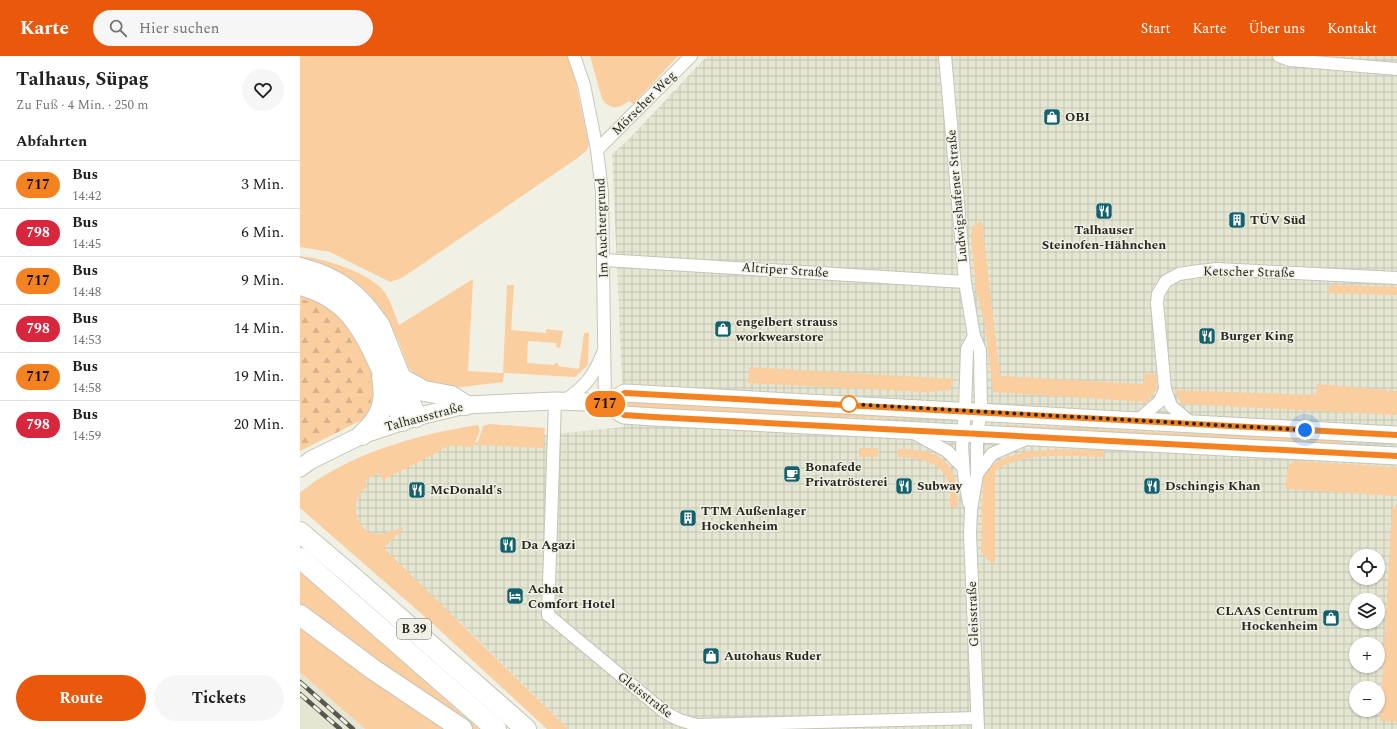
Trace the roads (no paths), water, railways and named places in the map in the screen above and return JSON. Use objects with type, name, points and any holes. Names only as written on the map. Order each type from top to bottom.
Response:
[{"type":"highway","points":[[300,268],[327,276],[358,298],[380,326],[402,379],[409,419]]},
{"type":"highway","points":[[300,285],[315,289],[344,307],[362,330],[394,396],[409,419]]},
{"type":"highway","points":[[362,435],[376,423],[382,408],[385,391],[380,366]]},
{"type":"highway","points":[[402,379],[424,391],[451,396],[465,405]]},
{"type":"highway","name":"B 39","points":[[300,532],[526,729]]},
{"type":"highway","name":"B 39","points":[[300,558],[496,729]]},
{"type":"highway","points":[[300,615],[374,670],[462,729]]},
{"type":"main road","points":[[605,404],[625,393],[1397,435]]},
{"type":"main road","name":"Talhausstraße","points":[[300,468],[311,460],[362,435],[409,419],[465,405],[559,401],[605,404],[624,415],[1397,456]]},
{"type":"street","name":"Im Auchtergrund","points":[[574,56],[584,85],[598,150],[602,192],[605,404]]},
{"type":"street","name":"Mörscher Weg","points":[[598,150],[690,56]]},
{"type":"street","name":"Ludwigshafener Straße","points":[[945,56],[965,282],[974,336],[980,350],[971,434]]},
{"type":"street","points":[[1279,56],[1290,60],[1397,69]]},
{"type":"street","name":"Altriper Straße","points":[[604,260],[965,282]]},
{"type":"street","name":"Ketscher Straße","points":[[1191,423],[1171,406],[1165,389],[1157,303],[1158,294],[1171,277],[1217,270],[1397,278]]},
{"type":"street","points":[[559,401],[581,389],[592,377],[604,350]]},
{"type":"street","points":[[1137,421],[1160,400],[1165,389]]},
{"type":"street","name":"Gleisstraße","points":[[559,401],[554,463],[548,615],[671,717],[698,725],[977,724],[971,510],[963,467],[971,434]]},
{"type":"street","points":[[910,430],[947,452],[963,467]]},
{"type":"street","name":"Gleisstraße","points":[[971,434],[977,474],[971,510]]},
{"type":"street","points":[[977,474],[992,454],[1009,445],[1033,437]]},
{"type":"railway","points":[[300,682],[353,729]]},
{"type":"railway","points":[[300,694],[340,729]]},
{"type":"place","name":"OBI","points":[[1052,117]]},
{"type":"place","name":"Talhauser Steinofen-Hähnchen","points":[[1104,211]]},
{"type":"place","name":"TÜV Süd","points":[[1237,220]]},
{"type":"place","name":"engelbert strauss workwearstore","points":[[723,329]]},
{"type":"place","name":"Burger King","points":[[1207,336]]},
{"type":"place","name":"Bonafede Privatrösterei","points":[[792,474]]},
{"type":"place","name":"Subway","points":[[904,486]]},
{"type":"place","name":"Dschingis Khan","points":[[1152,486]]},
{"type":"place","name":"McDonald's","points":[[417,490]]},
{"type":"place","name":"TTM Außenlager Hockenheim","points":[[688,518]]},
{"type":"place","name":"Da Agazi","points":[[508,545]]},
{"type":"place","name":"Achat Comfort Hotel","points":[[515,596]]},
{"type":"place","name":"CLAAS Centrum Hockenheim","points":[[1331,618]]},
{"type":"place","name":"Autohaus Ruder","points":[[711,656]]}]
